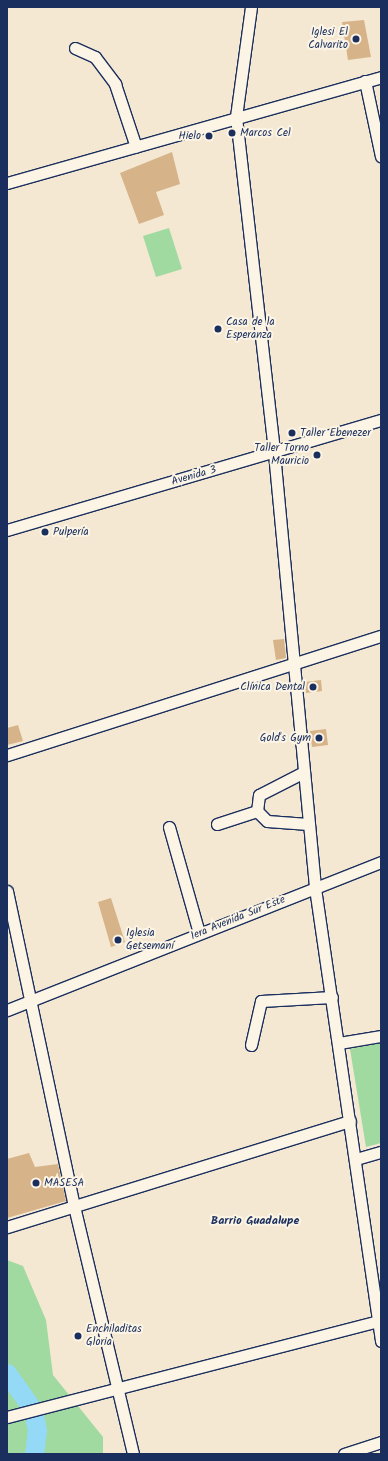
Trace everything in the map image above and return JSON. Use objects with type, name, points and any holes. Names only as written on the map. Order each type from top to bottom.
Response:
[{"type":"street","points":[[251,7],[236,117],[274,453],[302,773],[315,888],[380,1321],[381,1341]]},
{"type":"street","points":[[75,48],[95,57],[115,84],[136,147]]},
{"type":"street","points":[[7,183],[381,77]]},
{"type":"street","points":[[365,81],[381,156]]},
{"type":"street","name":"Avenida 3","points":[[7,530],[274,453],[381,420]]},
{"type":"street","points":[[7,755],[381,636]]},
{"type":"street","points":[[257,811],[259,795],[302,773]]},
{"type":"street","points":[[257,811],[267,821],[308,824]]},
{"type":"street","points":[[217,824],[257,811]]},
{"type":"street","points":[[169,827],[199,934]]},
{"type":"street","name":"1era Avenida Sur Este","points":[[7,1010],[381,862]]},
{"type":"street","points":[[7,890],[32,1001],[74,1206],[120,1391],[133,1454]]},
{"type":"street","points":[[251,1045],[261,1001],[332,997]]},
{"type":"street","points":[[338,1043],[381,1036]]},
{"type":"street","points":[[7,1227],[350,1121]]},
{"type":"street","points":[[356,1159],[381,1152]]},
{"type":"street","points":[[7,1417],[120,1391],[380,1321]]},
{"type":"street","points":[[344,1454],[357,1452],[381,1442]]},
{"type":"green space","points":[[169,228],[182,269],[156,277],[143,236]]},
{"type":"green space","points":[[381,1043],[381,1143],[366,1147],[350,1049]]},
{"type":"green space","points":[[7,1260],[23,1266],[46,1320],[53,1375],[103,1437],[103,1454],[7,1454]]},
{"type":"building","name":"Iglesi El Calvarito","points":[[364,20],[371,57],[348,60],[342,22]]},
{"type":"building","points":[[172,152],[180,184],[156,192],[164,215],[139,224],[120,173]]},
{"type":"building","points":[[284,639],[286,658],[276,660],[273,640]]},
{"type":"building","name":"Clínica Dental","points":[[321,680],[322,691],[306,693],[305,682]]},
{"type":"building","points":[[18,725],[23,741],[7,745],[7,728]]},
{"type":"building","name":"Gold's Gym","points":[[326,729],[328,745],[312,747],[310,731]]},
{"type":"building","points":[[111,898],[125,942],[111,947],[98,902]]},
{"type":"building","name":"MASESA","points":[[29,1153],[35,1167],[58,1164],[66,1201],[7,1218],[7,1159]]},
{"type":"waterway","points":[[7,1373],[33,1410],[37,1430],[34,1454]]},
{"type":"place","name":"Iglesi El Calvarito","points":[[356,39]]},
{"type":"place","name":"Marcos Cel","points":[[232,133]]},
{"type":"place","name":"Hielo","points":[[209,136]]},
{"type":"place","name":"Casa de la Esperanza","points":[[218,329]]},
{"type":"place","name":"Taller Ebenezer","points":[[292,433]]},
{"type":"place","name":"Taller Torno Mauricio","points":[[317,455]]},
{"type":"place","name":"Pulpería","points":[[45,532]]},
{"type":"place","name":"Clínica Dental","points":[[313,687]]},
{"type":"place","name":"Gold's Gym","points":[[319,738]]},
{"type":"place","name":"Iglesia Getsemaní","points":[[118,940]]},
{"type":"place","name":"MASESA","points":[[36,1183]]},
{"type":"place","name":"Enchiladitas Gloria","points":[[78,1336]]},
{"type":"district","name":"Barrio Guadalupe","points":[[255,1221]]}]
